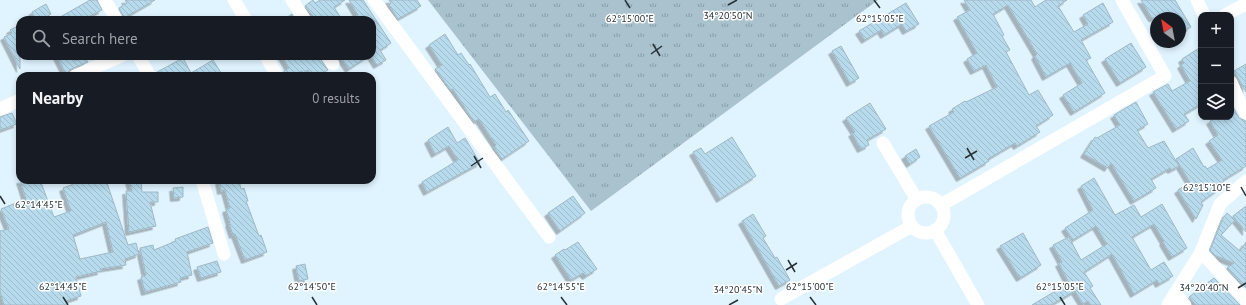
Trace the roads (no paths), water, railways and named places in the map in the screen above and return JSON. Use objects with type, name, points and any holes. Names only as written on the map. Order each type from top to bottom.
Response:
[{"type":"street","points":[[105,0],[115,16]]},
{"type":"street","points":[[234,0],[244,16]]},
{"type":"street","points":[[292,0],[302,16]]},
{"type":"street","points":[[374,0],[549,237]]},
{"type":"street","points":[[941,205],[1165,76],[1122,0]]},
{"type":"street","points":[[1197,0],[1203,12]]},
{"type":"street","points":[[1231,12],[1246,4]]},
{"type":"street","points":[[84,72],[112,60]]},
{"type":"street","points":[[140,60],[148,72]]},
{"type":"street","points":[[268,60],[275,72]]},
{"type":"street","points":[[1232,84],[1240,105],[1246,113]]},
{"type":"street","points":[[0,109],[16,102]]},
{"type":"street","points":[[883,143],[917,200]]},
{"type":"street","points":[[1168,305],[1201,252],[1220,204],[1246,181]]},
{"type":"street","points":[[203,184],[224,254]]},
{"type":"street","points":[[928,197],[938,201],[941,205],[944,210],[943,221],[939,227],[929,232],[922,232],[912,226],[908,214],[910,208],[917,200],[928,197]]},
{"type":"street","points":[[781,299],[912,226]]},
{"type":"street","points":[[934,230],[978,305]]},
{"type":"street","points":[[1201,252],[1246,300]]},
{"type":"street","points":[[1176,294],[1185,305]]}]
